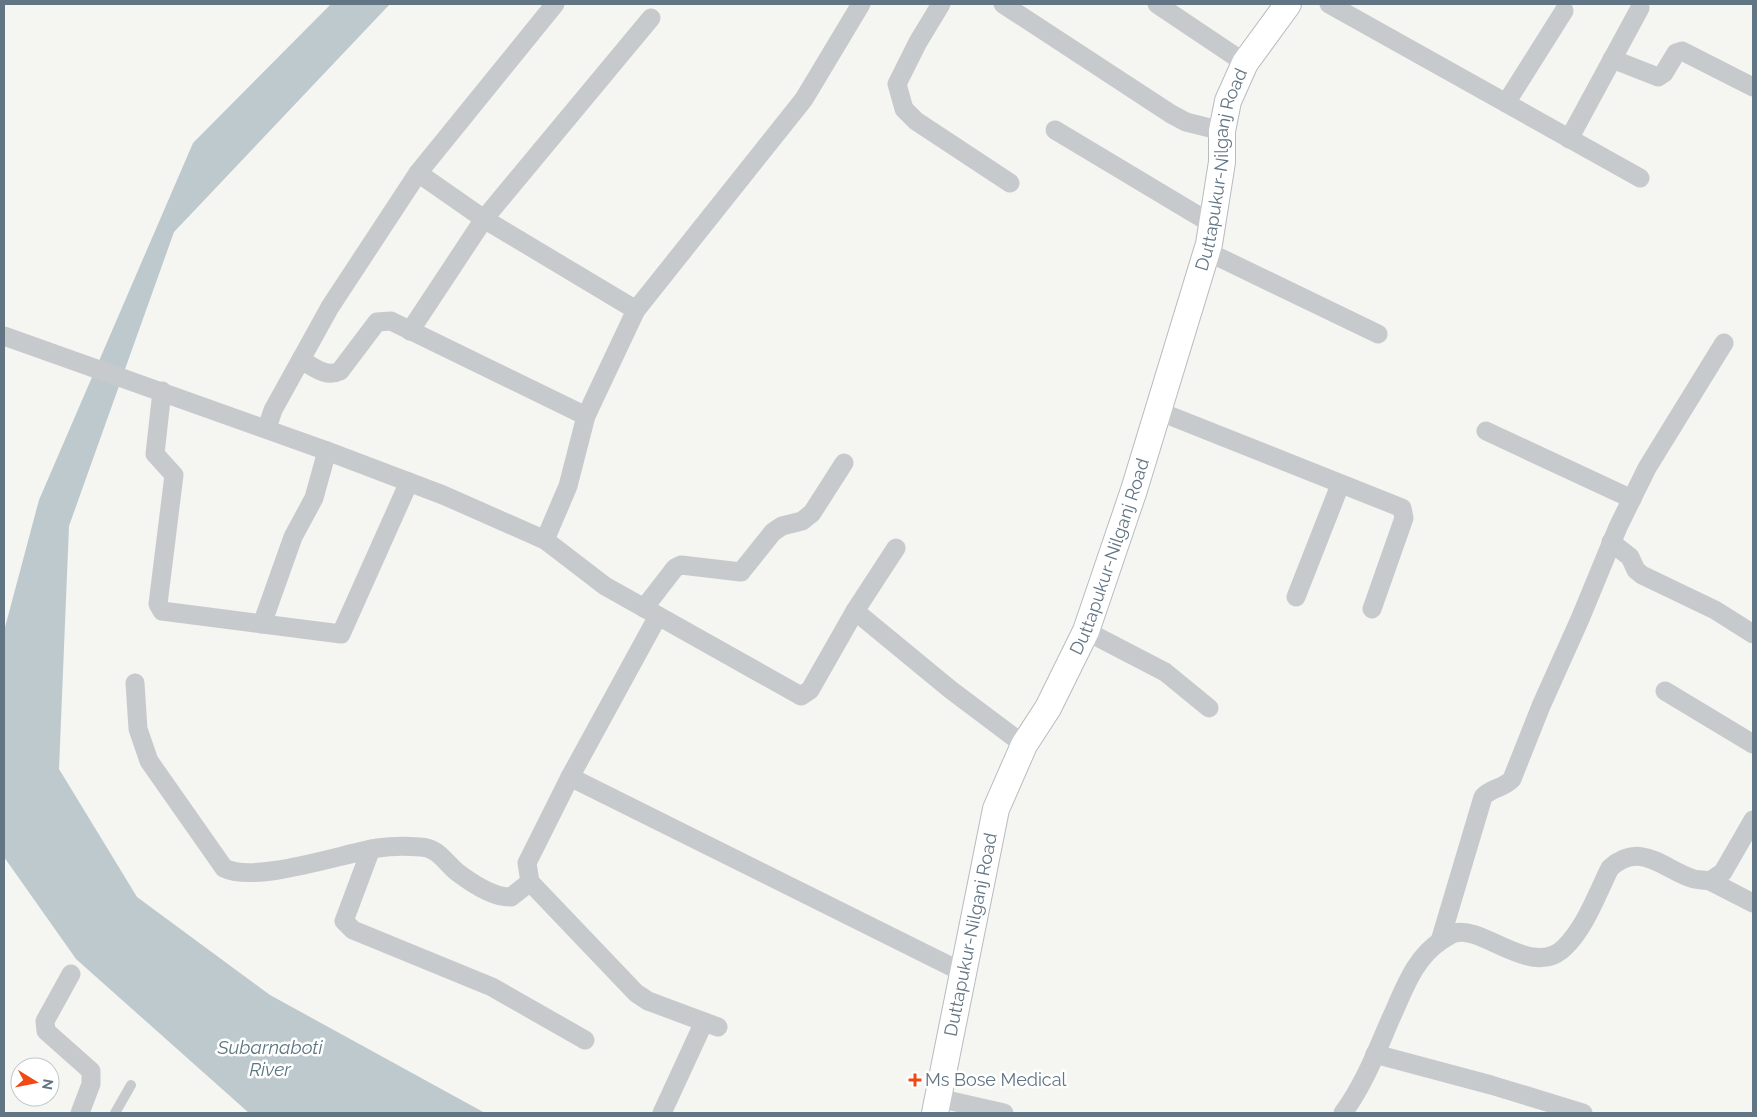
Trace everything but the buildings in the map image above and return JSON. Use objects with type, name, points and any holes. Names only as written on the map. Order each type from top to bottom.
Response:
[{"type":"main road","name":"Duttapukur-Nilganj Road","points":[[936,1105],[996,809],[1024,745],[1048,708],[1086,631],[1158,411],[1206,251],[1222,162],[1222,131],[1228,101],[1245,62],[1288,4]]},
{"type":"street","points":[[267,428],[273,410],[330,307],[418,173],[555,4]]},
{"type":"street","points":[[545,540],[568,486],[586,416],[636,310],[804,99],[861,4]]},
{"type":"street","points":[[941,4],[918,42],[897,84],[904,109],[916,121],[1010,182]]},
{"type":"street","points":[[1003,4],[1171,114],[1186,122],[1222,131]]},
{"type":"street","points":[[1156,4],[1245,62]]},
{"type":"street","points":[[1329,4],[1640,178]]},
{"type":"street","points":[[1570,139],[1640,8]]},
{"type":"street","points":[[1506,103],[1564,11]]},
{"type":"street","points":[[410,331],[484,219],[650,18]]},
{"type":"street","points":[[1612,59],[1658,77],[1664,73],[1676,53],[1682,51],[1753,87]]},
{"type":"street","points":[[1055,130],[1212,224]]},
{"type":"street","points":[[418,173],[484,219],[636,310]]},
{"type":"street","points":[[1206,251],[1378,334]]},
{"type":"street","points":[[301,360],[325,374],[333,374],[340,371],[377,322],[391,321],[586,416]]},
{"type":"street","points":[[4,336],[267,428],[409,482],[545,540],[605,586],[801,696],[810,690],[855,611],[896,548]]},
{"type":"street","points":[[1440,941],[1484,796],[1490,790],[1506,786],[1512,779],[1540,706],[1580,619],[1611,542],[1647,468],[1724,343]]},
{"type":"street","points":[[162,391],[155,454],[174,475],[158,604],[160,609],[341,634],[344,632],[409,482]]},
{"type":"street","points":[[1158,411],[1340,485],[1397,505],[1405,510],[1404,518],[1372,608]]},
{"type":"street","points":[[1486,431],[1632,499]]},
{"type":"street","points":[[262,624],[293,537],[314,498],[327,451]]},
{"type":"street","points":[[662,1113],[711,1024],[648,1002],[636,993],[530,882],[527,863],[651,612],[675,568],[681,565],[741,572],[773,532],[782,526],[802,521],[812,513],[844,463]]},
{"type":"street","points":[[1296,597],[1340,485]]},
{"type":"street","points":[[1611,542],[1630,557],[1636,570],[1642,575],[1715,610],[1753,634]]},
{"type":"street","points":[[855,611],[951,690],[1024,745]]},
{"type":"street","points":[[1086,631],[1165,672],[1209,708]]},
{"type":"street","points":[[135,683],[138,729],[149,761],[224,868],[235,872],[280,870],[371,849],[423,846],[430,849],[460,874],[505,898],[511,898],[530,882]]},
{"type":"street","points":[[1665,691],[1753,744]]},
{"type":"street","points":[[570,777],[962,972]]},
{"type":"street","points":[[1710,881],[1723,872],[1753,820]]},
{"type":"street","points":[[371,849],[344,921],[347,925],[353,930],[492,987],[585,1040]]},
{"type":"street","points":[[1343,1113],[1352,1102],[1376,1054],[1413,969],[1440,941],[1455,932],[1469,934],[1514,952],[1537,957],[1553,956],[1565,947],[1578,930],[1610,868],[1618,861],[1630,857],[1652,858],[1694,879],[1710,881],[1753,903]]},
{"type":"street","points":[[72,974],[44,1026],[46,1031],[91,1071],[91,1084],[80,1113]]},
{"type":"street","points":[[1376,1054],[1491,1085],[1582,1113]]},
{"type":"street","points":[[936,1105],[1004,1113]]},
{"type":"lane","points":[[115,1113],[131,1085]]},
{"type":"water","name":"Subarnaboti River","points":[[331,4],[390,4],[174,232],[69,526],[59,769],[137,897],[270,995],[485,1113],[249,1113],[76,959],[4,857],[4,631],[39,500],[193,143]]},
{"type":"place","name":"Ms Bose Medical","points":[[915,1080]]}]
